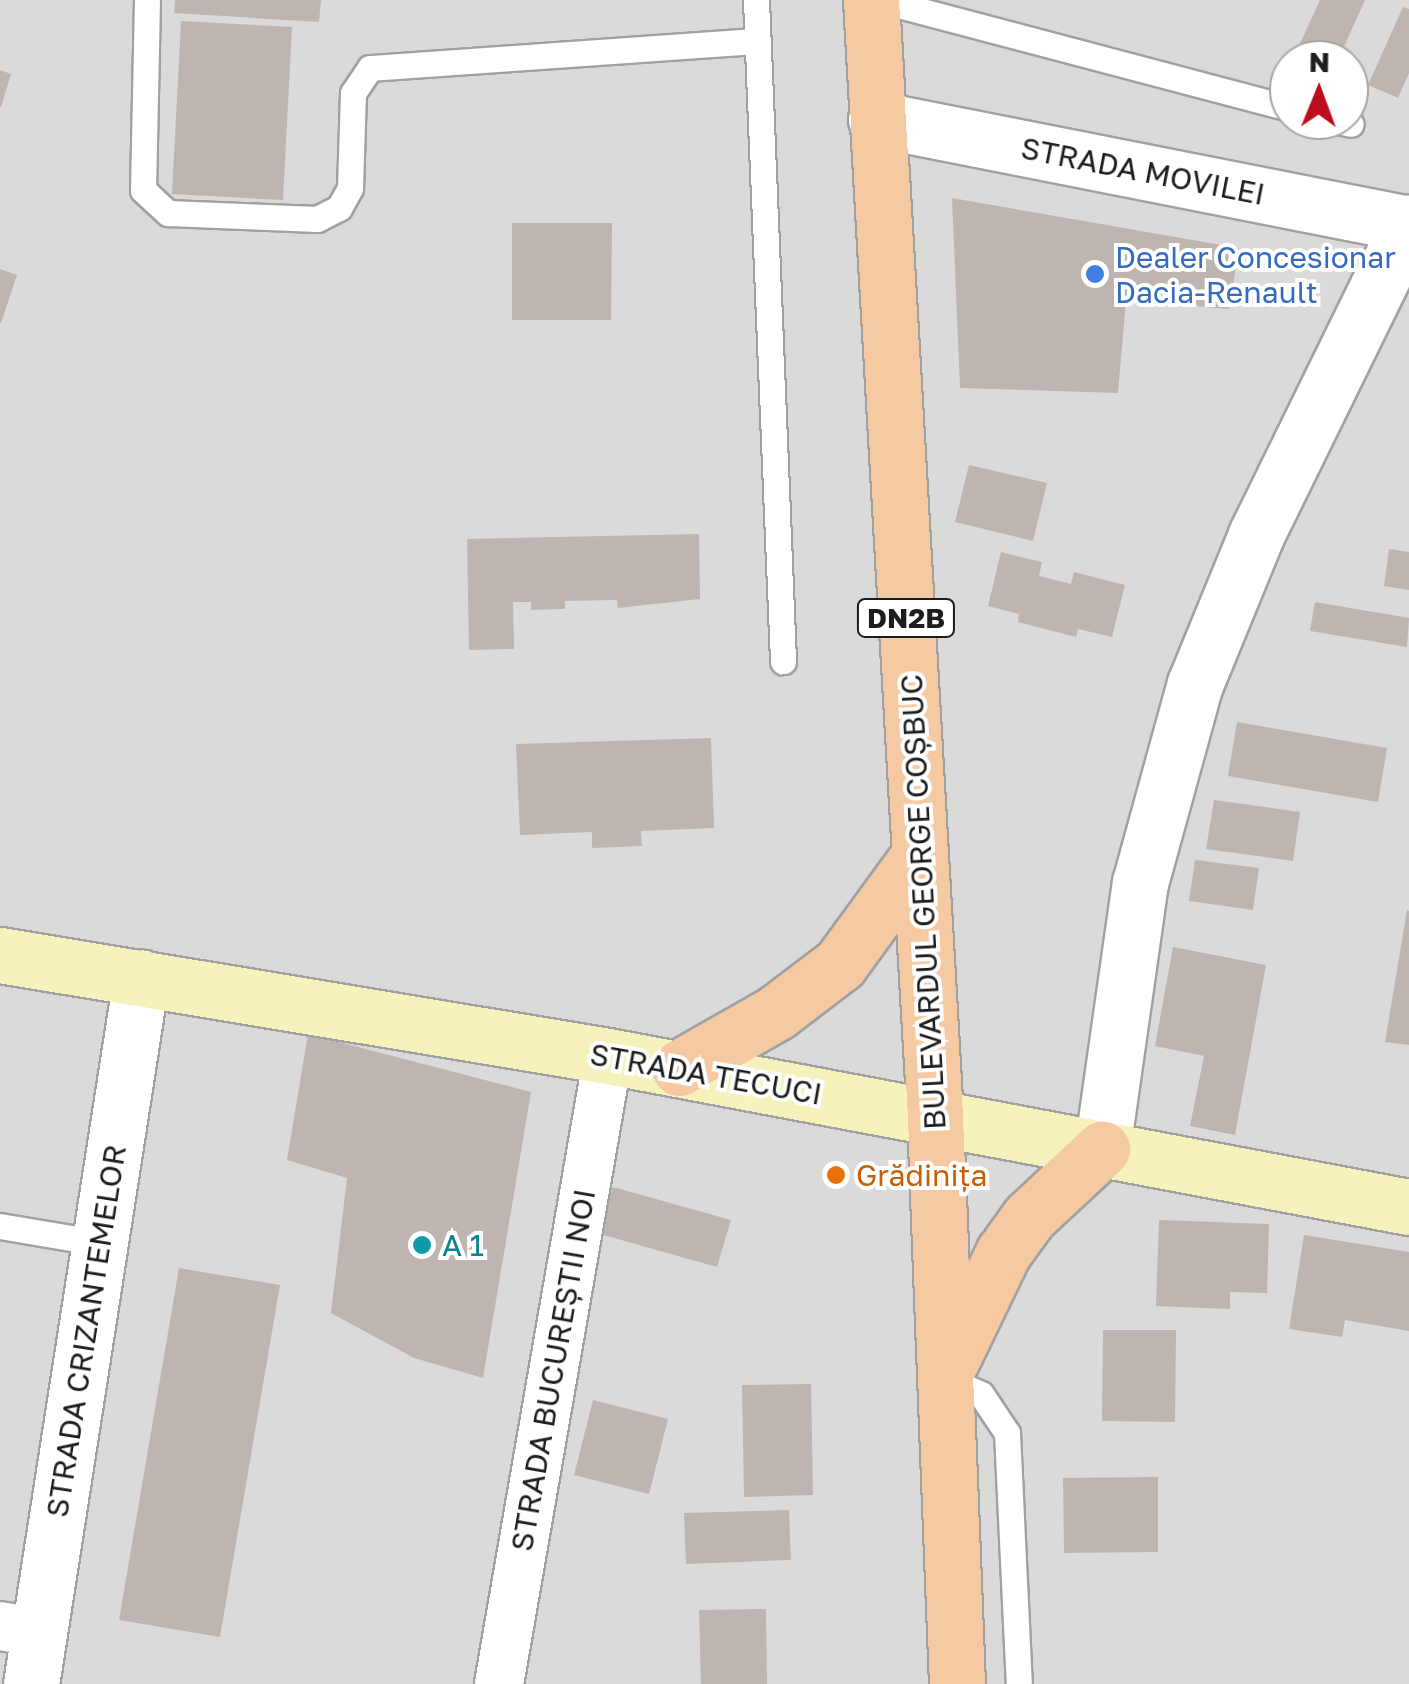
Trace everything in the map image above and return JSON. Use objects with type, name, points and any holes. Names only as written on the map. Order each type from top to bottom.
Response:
[{"type":"main road","name":"BULEVARDUL GEORGE COȘBUC","points":[[871,0],[935,1117],[957,1684]]},
{"type":"main road","points":[[679,1068],[777,1012],[840,964],[918,857]]},
{"type":"main road","name":"STRADA TECUCI","points":[[0,956],[679,1068],[1409,1206]]},
{"type":"main road","points":[[945,1378],[977,1296],[1003,1253],[1028,1217],[1102,1149]]},
{"type":"street","name":"STRADA MOVILEI","points":[[876,119],[1409,223]]},
{"type":"street","points":[[1102,1149],[1140,884],[1195,684],[1256,535],[1409,223]]},
{"type":"street","name":"STRADA CRIZANTEMELOR","points":[[23,1647],[100,1242],[141,978]]},
{"type":"street","name":"STRADA BUCUREȘTII NOI","points":[[499,1684],[608,1056]]},
{"type":"lane","points":[[147,0],[142,190],[168,213],[317,219],[339,208],[350,188],[353,92],[370,68],[757,41]]},
{"type":"lane","points":[[756,0],[783,661]]},
{"type":"lane","points":[[880,0],[1269,103]]},
{"type":"lane","points":[[0,1226],[100,1242]]},
{"type":"lane","points":[[945,1378],[981,1394],[1007,1433],[1019,1684]]},
{"type":"shaded area","points":[[0,0],[1409,0],[1409,1684],[0,1684]]},
{"type":"building","points":[[175,0],[321,0],[319,22],[174,13]]},
{"type":"building","points":[[1320,0],[1365,0],[1347,40],[1302,40]]},
{"type":"building","points":[[1403,7],[1409,9],[1409,73],[1398,98],[1369,83]]},
{"type":"building","points":[[181,21],[292,27],[283,200],[172,194]]},
{"type":"building","points":[[0,70],[11,74],[1,107],[0,107]]},
{"type":"building","name":"Dealer Concesionar Dacia-Renault","points":[[952,198],[1239,248],[1229,309],[1126,300],[1118,393],[960,388]]},
{"type":"building","points":[[512,223],[612,223],[611,320],[512,320]]},
{"type":"building","points":[[0,269],[17,275],[1,323],[0,323]]},
{"type":"building","points":[[969,465],[1047,483],[1033,541],[955,522]]},
{"type":"building","points":[[699,534],[700,599],[618,608],[617,600],[565,601],[565,609],[531,610],[531,602],[513,602],[514,649],[469,650],[467,539]]},
{"type":"building","points":[[1389,549],[1409,552],[1409,590],[1384,586]]},
{"type":"building","points":[[1001,552],[1042,562],[1039,576],[1071,584],[1074,572],[1125,585],[1112,637],[1078,629],[1076,637],[1018,622],[1019,614],[988,606]]},
{"type":"building","points":[[1315,602],[1409,618],[1407,647],[1310,631]]},
{"type":"building","points":[[1237,722],[1387,748],[1378,802],[1228,776]]},
{"type":"building","points":[[711,738],[714,828],[641,831],[642,846],[592,848],[592,832],[520,835],[516,744]]},
{"type":"building","points":[[1214,800],[1300,812],[1293,861],[1206,849]]},
{"type":"building","points":[[1195,860],[1259,868],[1253,910],[1189,901]]},
{"type":"building","points":[[1409,911],[1409,1045],[1385,1042]]},
{"type":"building","points":[[1173,947],[1266,965],[1235,1135],[1190,1126],[1204,1056],[1155,1046]]},
{"type":"building","name":"A 1","points":[[308,1034],[531,1092],[483,1378],[414,1358],[331,1313],[347,1178],[287,1160]]},
{"type":"building","points":[[613,1187],[731,1220],[717,1267],[600,1234]]},
{"type":"building","points":[[1159,1220],[1269,1224],[1267,1293],[1230,1292],[1230,1309],[1156,1306]]},
{"type":"building","points":[[1304,1235],[1409,1252],[1409,1331],[1345,1320],[1342,1337],[1289,1329]]},
{"type":"building","points":[[179,1268],[280,1285],[220,1637],[119,1620]]},
{"type":"building","points":[[1103,1330],[1176,1330],[1175,1422],[1102,1421]]},
{"type":"building","points":[[811,1384],[813,1495],[744,1497],[742,1385]]},
{"type":"building","points":[[593,1400],[668,1419],[649,1494],[574,1475]]},
{"type":"building","points":[[1158,1477],[1158,1552],[1064,1553],[1063,1478]]},
{"type":"building","points":[[789,1510],[791,1560],[686,1564],[684,1513]]},
{"type":"building","points":[[766,1609],[767,1684],[701,1684],[699,1610]]},
{"type":"place","name":"Dealer Concesionar Dacia-Renault","points":[[1095,274]]},
{"type":"place","name":"Grădinița","points":[[836,1175]]},
{"type":"place","name":"A 1","points":[[422,1245]]}]
